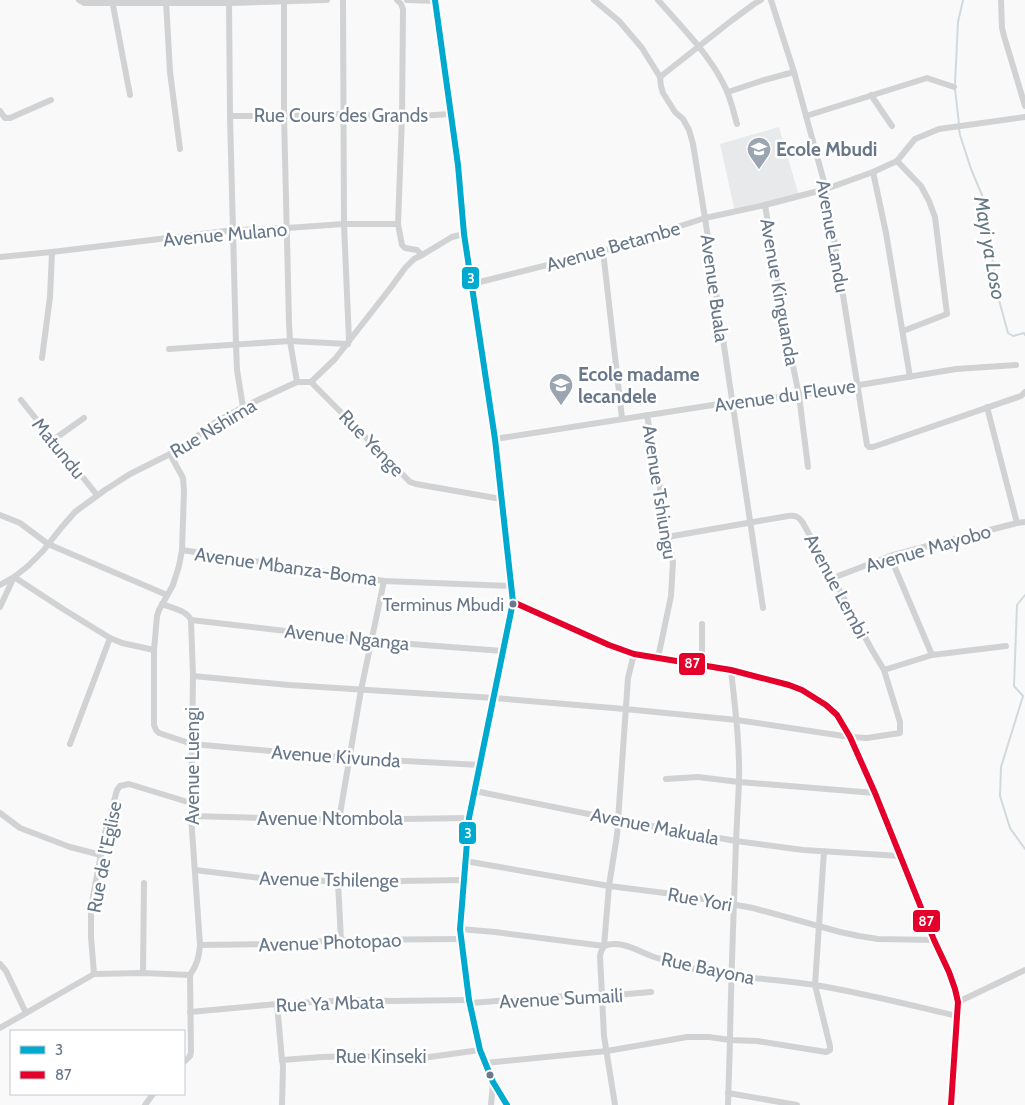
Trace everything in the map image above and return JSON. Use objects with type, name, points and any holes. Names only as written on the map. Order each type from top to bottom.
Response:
[{"type":"street","points":[[81,1],[229,2],[327,0]]},
{"type":"street","points":[[343,0],[344,224],[348,343]]},
{"type":"street","points":[[397,0],[403,10],[398,224],[402,245],[405,248],[417,250],[422,255]]},
{"type":"street","points":[[407,0],[435,0],[458,165],[464,234],[495,439],[513,602],[469,818],[460,929],[470,1001],[480,1050],[493,1082],[507,1105]]},
{"type":"street","name":"Avenue Buala","points":[[594,0],[619,20],[642,48],[660,77],[663,93],[689,130],[693,144],[762,608]]},
{"type":"street","points":[[658,0],[698,47],[723,82],[728,92],[737,124]]},
{"type":"street","points":[[660,77],[752,2],[761,0]]},
{"type":"street","name":"Avenue Landu","points":[[771,0],[794,72],[826,189],[866,442],[869,447],[873,447],[987,407]]},
{"type":"street","points":[[1001,0],[1004,36],[1025,106]]},
{"type":"street","points":[[112,1],[130,95]]},
{"type":"street","points":[[166,1],[170,72],[180,149]]},
{"type":"street","points":[[284,1],[284,116],[290,341],[297,382]]},
{"type":"street","points":[[229,2],[236,345],[237,370],[244,407]]},
{"type":"street","points":[[728,92],[794,72]]},
{"type":"street","points":[[806,116],[871,94],[927,78],[954,87]]},
{"type":"street","points":[[871,94],[892,126]]},
{"type":"street","points":[[0,111],[5,118],[10,118],[51,100]]},
{"type":"street","name":"Rue Cours des Grands","points":[[230,116],[344,114],[402,117],[451,114]]},
{"type":"street","name":"Avenue Betambe","points":[[472,284],[604,251],[705,218],[826,189],[897,162],[915,139],[939,129],[1025,117]]},
{"type":"street","points":[[897,162],[921,186],[935,217],[947,314],[903,331]]},
{"type":"street","points":[[873,172],[886,233],[910,377]]},
{"type":"street","name":"Avenue Kinguanda","points":[[765,205],[785,327],[799,395],[808,467]]},
{"type":"street","name":"Avenue Mulano","points":[[0,257],[234,230],[344,224],[398,224]]},
{"type":"street","points":[[311,382],[335,359],[414,259],[452,237],[464,234]]},
{"type":"street","points":[[604,251],[622,418]]},
{"type":"street","points":[[42,358],[50,297],[52,252]]},
{"type":"street","points":[[169,349],[290,341],[348,343]]},
{"type":"street","name":"Avenue du Fleuve","points":[[495,439],[732,402],[799,395],[956,369],[1016,365]]},
{"type":"street","name":"Rue Nshima","points":[[0,585],[28,566],[75,512],[97,495],[130,474],[187,444],[216,422],[244,407],[297,382],[311,382]]},
{"type":"street","name":"Rue Yenge","points":[[311,382],[410,482],[501,498]]},
{"type":"street","points":[[1017,523],[987,407],[1021,396],[1025,392]]},
{"type":"street","name":"Matundu","points":[[21,400],[97,495]]},
{"type":"street","name":"Avenue Tshiungu","points":[[647,415],[672,562],[671,596],[658,658]]},
{"type":"street","points":[[53,440],[84,418]]},
{"type":"street","points":[[0,607],[14,577],[110,638],[122,643],[154,650],[157,616],[173,585],[180,566],[182,550],[184,485],[183,478],[170,454]]},
{"type":"street","points":[[0,516],[20,523],[48,544],[167,595]]},
{"type":"street","name":"Avenue Lembi","points":[[667,537],[794,516],[799,518],[884,670],[900,722],[900,733],[867,738],[850,737]]},
{"type":"street","name":"Avenue Mayobo","points":[[833,578],[890,556],[1025,522]]},
{"type":"street","name":"Avenue Mbanza-Boma","points":[[182,550],[384,581],[511,586]]},
{"type":"street","points":[[890,556],[932,655]]},
{"type":"street","points":[[339,820],[361,690],[384,581]]},
{"type":"street","points":[[513,602],[609,645],[634,654],[731,670],[789,684],[820,701],[836,715],[850,737],[875,793],[955,990],[958,1002],[951,1105]]},
{"type":"street","points":[[162,604],[184,612],[189,615],[191,620]]},
{"type":"street","name":"Avenue Nganga","points":[[191,620],[371,641],[503,652]]},
{"type":"street","name":"Avenue Luengi","points":[[190,974],[199,958],[200,945],[191,816],[193,676],[191,620]]},
{"type":"street","points":[[702,624],[702,665]]},
{"type":"street","points":[[70,744],[110,638]]},
{"type":"street","points":[[884,670],[932,655],[1006,646]]},
{"type":"street","name":"Avenue Kivunda","points":[[154,650],[154,725],[159,733],[192,744],[349,758],[480,765]]},
{"type":"street","points":[[615,1105],[603,1022],[600,956],[604,946],[609,886],[617,836],[625,709],[628,678],[634,654]]},
{"type":"street","name":"Avenue Makuala","points":[[475,791],[618,820],[736,841],[739,768],[731,670]]},
{"type":"street","points":[[193,676],[289,685],[494,698],[625,709],[736,720],[850,737]]},
{"type":"street","points":[[666,779],[698,777],[875,793]]},
{"type":"street","name":"Rue de l'Eglise","points":[[94,974],[91,907],[105,833],[117,790],[120,786],[129,784],[191,803]]},
{"type":"street","points":[[0,813],[20,828],[70,847],[101,855]]},
{"type":"street","name":"Avenue Ntombola","points":[[191,816],[339,820],[469,818]]},
{"type":"street","points":[[728,1105],[736,841],[803,850],[900,856]]},
{"type":"street","points":[[486,1063],[607,1051],[687,1037],[758,1041],[829,1051],[830,1046],[815,985],[824,851]]},
{"type":"street","name":"Rue Yori","points":[[465,861],[508,870],[681,895],[753,908],[840,932],[878,938],[934,940]]},
{"type":"street","name":"Avenue Tshilenge","points":[[195,870],[268,879],[300,878],[338,882],[464,880]]},
{"type":"street","points":[[338,882],[341,940]]},
{"type":"street","points":[[143,973],[144,883]]},
{"type":"street","name":"Rue Bayona","points":[[460,929],[568,940],[604,946],[611,944],[622,945],[694,969],[731,976],[815,985],[873,996],[957,1016]]},
{"type":"street","name":"Avenue Photopao","points":[[200,945],[277,944],[341,940],[461,939]]},
{"type":"street","points":[[0,964],[6,971],[26,1014]]},
{"type":"street","points":[[958,1002],[1025,970]]},
{"type":"street","points":[[0,1028],[94,974],[190,974],[191,1052],[185,1061]]},
{"type":"street","name":"Avenue Sumaili","points":[[470,1001],[603,996],[651,992]]},
{"type":"street","name":"Rue Ya Mbata","points":[[190,1012],[277,1004],[352,1000],[470,1001]]},
{"type":"street","points":[[277,1004],[283,1066],[282,1105]]},
{"type":"street","name":"Rue Kinseki","points":[[282,1060],[332,1056],[416,1059],[480,1050]]},
{"type":"street","points":[[491,1105],[493,1082]]},
{"type":"street","points":[[728,1093],[797,1105]]},
{"type":"shaded area","name":"Ecole Mbudi","points":[[779,127],[799,196],[735,212],[720,144]]},
{"type":"waterway","name":"Mayi ya Loso","points":[[955,84],[958,22],[963,0]]},
{"type":"waterway","name":"Mayi ya Loso","points":[[955,89],[959,124]]},
{"type":"waterway","name":"Mayi ya Loso","points":[[959,129],[971,169],[984,200],[996,289],[1008,333],[1013,336],[1024,333],[1025,335]]},
{"type":"waterway","name":"Mayi ya Loso","points":[[1025,595],[1017,605],[1014,686],[1023,696],[1001,767],[1000,796],[1010,828],[1025,849]]},
{"type":"transit line","name":"3","points":[[435,0],[458,165],[464,234],[495,439],[513,602],[469,818],[460,929],[469,1000],[480,1050],[493,1082],[507,1105]]},
{"type":"transit line","name":"87","points":[[513,602],[609,645],[634,654],[731,670],[789,685],[802,690],[826,705],[837,715],[850,737],[875,793],[955,989],[958,1002],[951,1105]]},
{"type":"place","name":"Ecole Mbudi","points":[[759,170]]},
{"type":"place","name":"Ecole madame lecandele","points":[[561,406]]},
{"type":"place","name":"Terminus Mbudi","points":[[513,604]]}]
